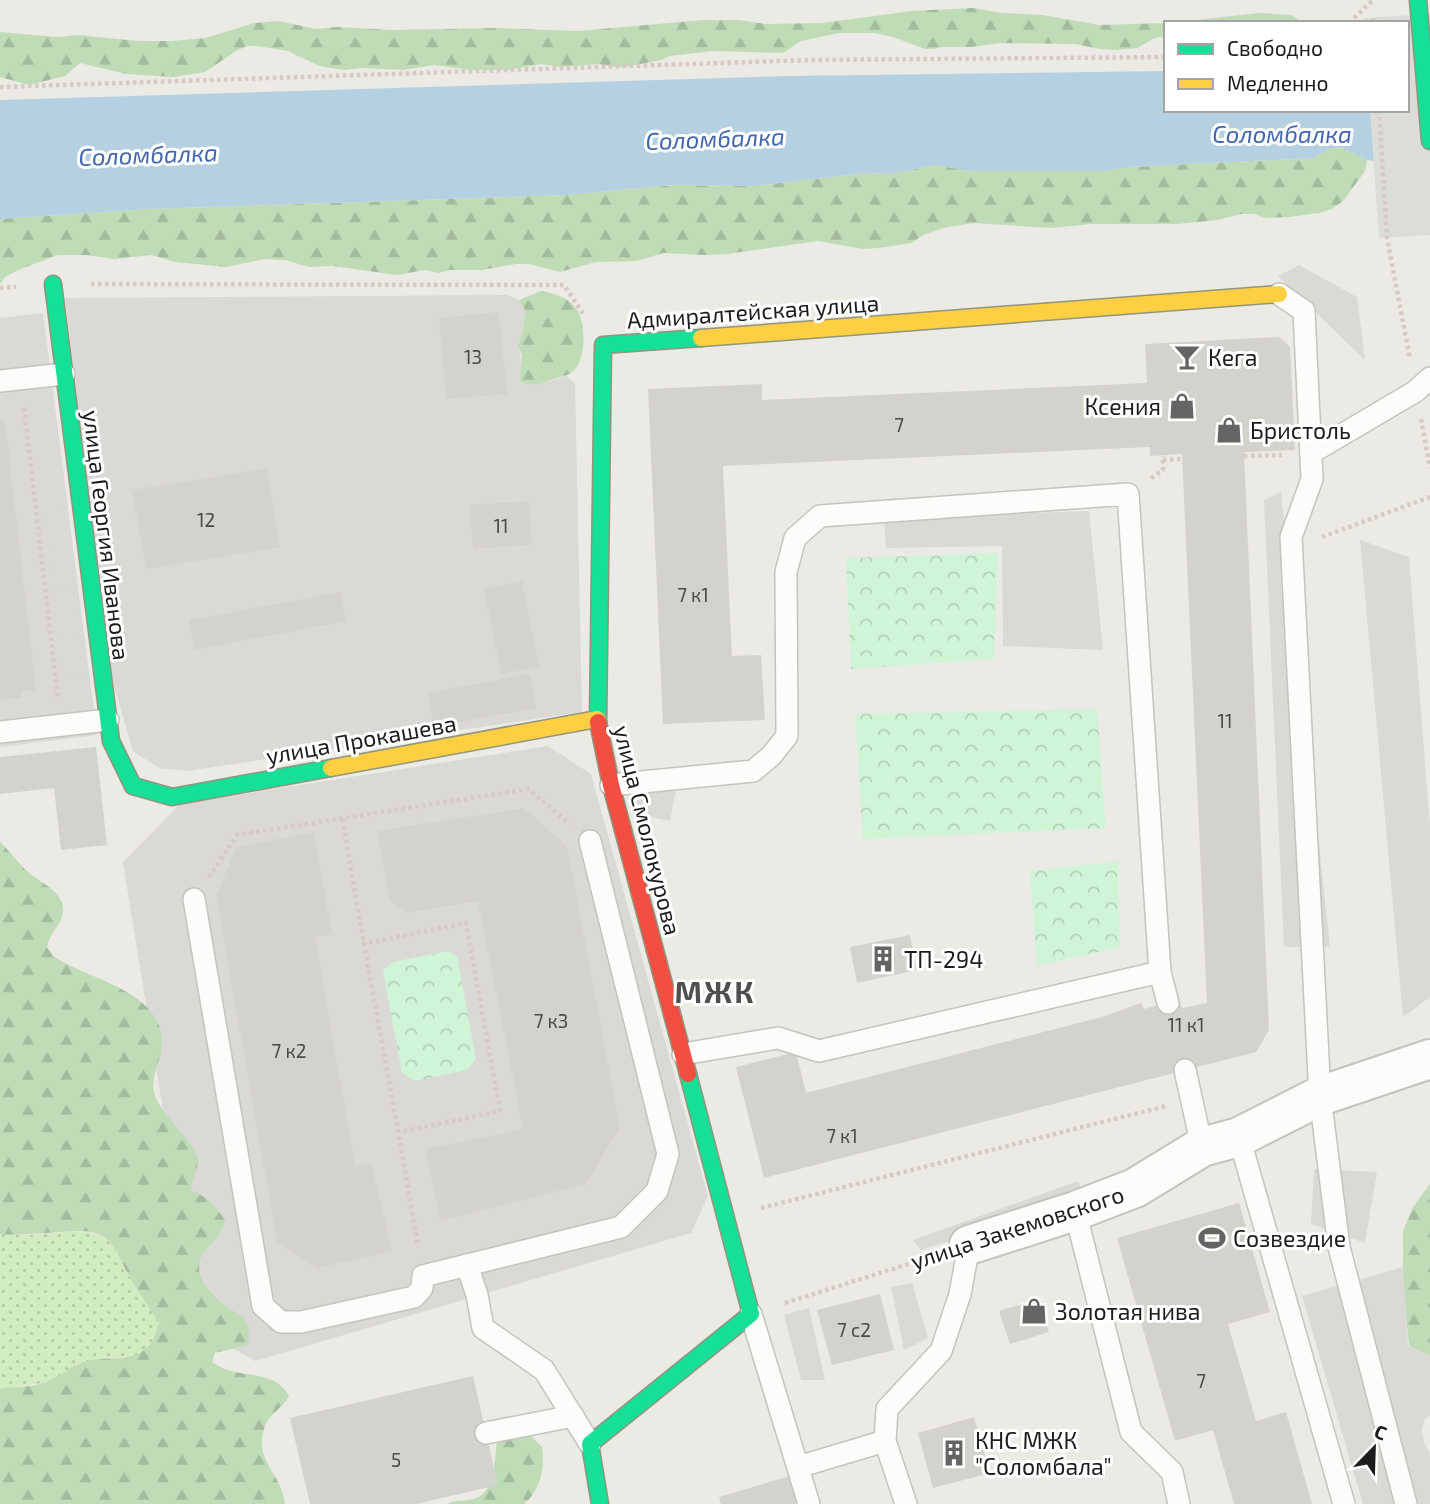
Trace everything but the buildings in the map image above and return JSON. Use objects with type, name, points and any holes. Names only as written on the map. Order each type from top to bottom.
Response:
[{"type":"street","points":[[1419,7],[1430,141]]},
{"type":"street","name":"улица Георгия Иванова","points":[[53,284],[111,741],[134,786]]},
{"type":"street","name":"Адмиралтейская улица","points":[[603,345],[1279,294]]},
{"type":"street","name":"улица Смолокурова","points":[[603,345],[597,719],[611,785],[751,1314]]},
{"type":"street","name":"улица Прокашева","points":[[134,786],[172,797],[597,719]]},
{"type":"street","name":"улица Закемовского","points":[[968,1245],[1075,1211],[1135,1188],[1202,1147],[1239,1137],[1320,1096],[1430,1059]]},
{"type":"street","points":[[600,1504],[590,1444],[751,1314]]},
{"type":"lane","points":[[1279,294],[1304,311],[1312,479],[1291,537],[1291,548],[1320,1096],[1339,1247],[1406,1504]]},
{"type":"lane","points":[[10,380],[64,374]]},
{"type":"lane","points":[[1311,453],[1423,384]]},
{"type":"lane","points":[[611,785],[754,771],[787,736],[786,572],[795,538],[820,516],[1128,494],[1160,972],[1168,1003]]},
{"type":"lane","points":[[0,732],[108,720]]},
{"type":"lane","points":[[194,899],[262,1306],[281,1322],[301,1322],[414,1297],[422,1288],[423,1276],[621,1227],[657,1191],[668,1154],[590,841]]},
{"type":"lane","points":[[683,1054],[778,1038],[819,1051],[1160,972]]},
{"type":"lane","points":[[1185,1070],[1202,1147]]},
{"type":"lane","points":[[1239,1137],[1344,1504]]},
{"type":"lane","points":[[1075,1211],[1130,1432],[1172,1472],[1179,1504]]},
{"type":"lane","points":[[906,1504],[885,1441],[887,1409],[941,1351],[960,1294],[968,1245]]},
{"type":"lane","points":[[467,1265],[477,1295],[483,1328],[544,1370],[590,1444]]},
{"type":"lane","points":[[751,1314],[809,1504]]},
{"type":"lane","points":[[486,1433],[573,1416]]},
{"type":"lane","points":[[798,1466],[885,1441]]},
{"type":"path","points":[[1351,21],[1373,1]]},
{"type":"path","points":[[0,86],[809,60],[1164,57]]},
{"type":"path","points":[[1379,112],[1387,237],[1423,384],[1430,468]]},
{"type":"path","name":"Адмиралтейская улица","points":[[53,284],[564,285],[603,345]]},
{"type":"path","points":[[10,380],[61,725]]},
{"type":"path","points":[[1244,456],[1311,453]]},
{"type":"path","points":[[1163,460],[1182,459]]},
{"type":"path","points":[[1291,548],[1430,497]]},
{"type":"path","points":[[194,899],[237,835],[528,789],[590,841]]},
{"type":"path","points":[[343,819],[362,944],[399,1132],[423,1276]]},
{"type":"path","points":[[362,944],[466,923],[500,1111],[399,1132]]},
{"type":"path","points":[[726,1217],[1192,1099]]},
{"type":"path","name":"улица Закемовского","points":[[751,1314],[968,1245]]},
{"type":"shaded area","points":[[1299,265],[1357,297],[1365,360],[1278,276]]},
{"type":"shaded area","points":[[507,295],[519,300],[525,310],[519,345],[522,369],[543,383],[566,376],[575,383],[582,712],[187,771],[159,768],[133,751],[112,679],[65,298]]},
{"type":"shaded area","points":[[43,313],[97,735],[0,747],[0,318]]},
{"type":"shaded area","points":[[1281,492],[1330,947],[1284,947],[1264,500]]},
{"type":"shaded area","points":[[65,511],[74,584],[52,587],[44,513]]},
{"type":"shaded area","points":[[1089,511],[1103,650],[1003,646],[1002,546],[886,548],[884,518]]},
{"type":"shaded area","points":[[1360,540],[1409,557],[1430,828],[1430,997],[1403,1017]]},
{"type":"shaded area","points":[[76,610],[84,676],[63,679],[55,612]]},
{"type":"shaded area","points":[[548,746],[591,774],[708,1196],[691,1233],[255,1361],[198,1327],[123,862],[180,804]]},
{"type":"shaded area","points":[[680,768],[670,821],[640,815],[625,773]]},
{"type":"shaded area","points":[[1314,1169],[1377,1172],[1365,1243],[1311,1224]]},
{"type":"shaded area","points":[[1078,1181],[1085,1198],[921,1250],[913,1240]]},
{"type":"shaded area","points":[[1403,1267],[1408,1346],[1430,1356],[1430,1415],[1424,1420],[1422,1431],[1430,1454],[1430,1504],[1363,1504],[1302,1296]]},
{"type":"shaded area","points":[[912,1283],[928,1338],[904,1350],[891,1287]]},
{"type":"shaded area","points":[[809,1308],[825,1380],[801,1380],[784,1315]]},
{"type":"green space","points":[[973,8],[1043,15],[1099,25],[1164,23],[1164,36],[1137,48],[1117,50],[1076,44],[1001,43],[925,49],[874,33],[839,33],[801,41],[783,53],[713,51],[670,56],[625,67],[599,64],[561,67],[541,64],[508,70],[471,70],[434,65],[403,70],[344,70],[319,66],[288,51],[247,46],[205,72],[173,77],[126,74],[80,63],[65,76],[29,85],[0,77],[0,32],[172,41],[205,38],[255,23],[278,21],[316,29],[494,28],[578,31],[703,20],[739,20],[766,24],[822,23],[912,11]]},
{"type":"green space","points":[[1260,13],[1291,15],[1301,21],[1187,21]]},
{"type":"green space","points":[[1341,147],[1367,160],[1365,171],[1343,201],[1332,209],[1319,213],[1289,217],[1265,218],[1254,214],[1241,214],[1218,220],[1177,224],[1092,224],[1050,228],[975,223],[947,227],[923,235],[912,243],[879,248],[863,249],[818,241],[727,254],[663,253],[637,261],[596,262],[560,272],[529,264],[516,264],[482,270],[450,270],[439,273],[424,270],[397,275],[333,266],[309,267],[285,260],[265,259],[226,267],[175,262],[152,255],[114,259],[87,255],[57,255],[16,271],[5,277],[0,284],[0,219],[149,209],[567,195],[675,185],[754,186],[865,173],[891,174],[936,165],[970,171],[1105,171],[1129,167],[1314,158],[1329,149]]},
{"type":"green space","points":[[541,291],[564,298],[575,307],[579,313],[584,338],[579,363],[570,374],[532,384],[520,381],[522,355],[518,345],[523,333],[525,310],[519,300]]},
{"type":"green space","points":[[998,553],[994,659],[851,669],[846,558]]},
{"type":"green space","points":[[1097,709],[1106,828],[863,839],[855,714]]},
{"type":"green space","points":[[0,842],[28,872],[59,897],[63,912],[47,947],[53,956],[136,998],[149,1009],[158,1024],[162,1048],[153,1083],[156,1098],[196,1154],[198,1164],[191,1191],[215,1206],[225,1220],[219,1234],[202,1255],[199,1272],[212,1294],[244,1318],[248,1328],[248,1345],[215,1353],[212,1362],[222,1368],[274,1381],[289,1396],[267,1421],[262,1438],[265,1457],[283,1493],[285,1504],[0,1504],[0,1389],[32,1386],[85,1362],[139,1353],[152,1341],[159,1322],[106,1238],[76,1231],[0,1234]]},
{"type":"green space","points":[[1118,861],[1120,947],[1037,966],[1030,871]]},
{"type":"green space","points":[[449,951],[457,957],[476,1059],[467,1070],[415,1081],[402,1073],[383,971],[392,962]]},
{"type":"green space","points":[[1430,1184],[1430,1356],[1409,1346],[1403,1281],[1403,1231],[1413,1207]]},
{"type":"green space","points":[[77,1231],[98,1235],[115,1249],[159,1322],[155,1337],[145,1350],[134,1356],[77,1364],[63,1375],[42,1383],[0,1389],[0,1234]]},
{"type":"green space","points":[[528,1433],[542,1447],[543,1463],[538,1485],[524,1504],[448,1504],[466,1501],[485,1492],[493,1476],[497,1439]]},
{"type":"water","name":"Соломбалка","points":[[1164,71],[1164,112],[1408,112],[1430,168],[1367,160],[1341,147],[1329,149],[1314,158],[1130,167],[1105,171],[970,171],[936,165],[891,174],[865,173],[754,186],[675,185],[567,195],[149,209],[0,219],[0,100],[788,76]]},
{"type":"pier","points":[[1430,14],[1430,235],[1379,238],[1370,112],[1409,112],[1409,21],[1365,21],[1364,18]]},
{"type":"traffic: fast","points":[[1418,0],[1430,141]]},
{"type":"traffic: fast","points":[[53,284],[111,741],[133,786],[172,797],[331,768]]},
{"type":"traffic: fast","points":[[598,722],[603,345],[701,338]]},
{"type":"traffic: fast","points":[[600,1504],[590,1444],[751,1314],[688,1074]]},
{"type":"traffic: slow","points":[[701,338],[1279,294]]},
{"type":"traffic: slow","points":[[331,768],[597,719]]},
{"type":"traffic: jam","points":[[598,722],[611,785],[688,1074]]},
{"type":"place","name":"Кега","points":[[1187,357]]},
{"type":"place","name":"Ксения","points":[[1182,406]]},
{"type":"place","name":"Бристоль","points":[[1229,430]]},
{"type":"place","name":"ТП-294","points":[[883,959]]},
{"type":"place","name":"Созвездие","points":[[1212,1238]]},
{"type":"place","name":"Золотая нива","points":[[1034,1311]]},
{"type":"place","name":"КНС МЖК \"Соломбала\"","points":[[954,1453]]},
{"type":"district","name":"МЖК","points":[[715,991]]}]
